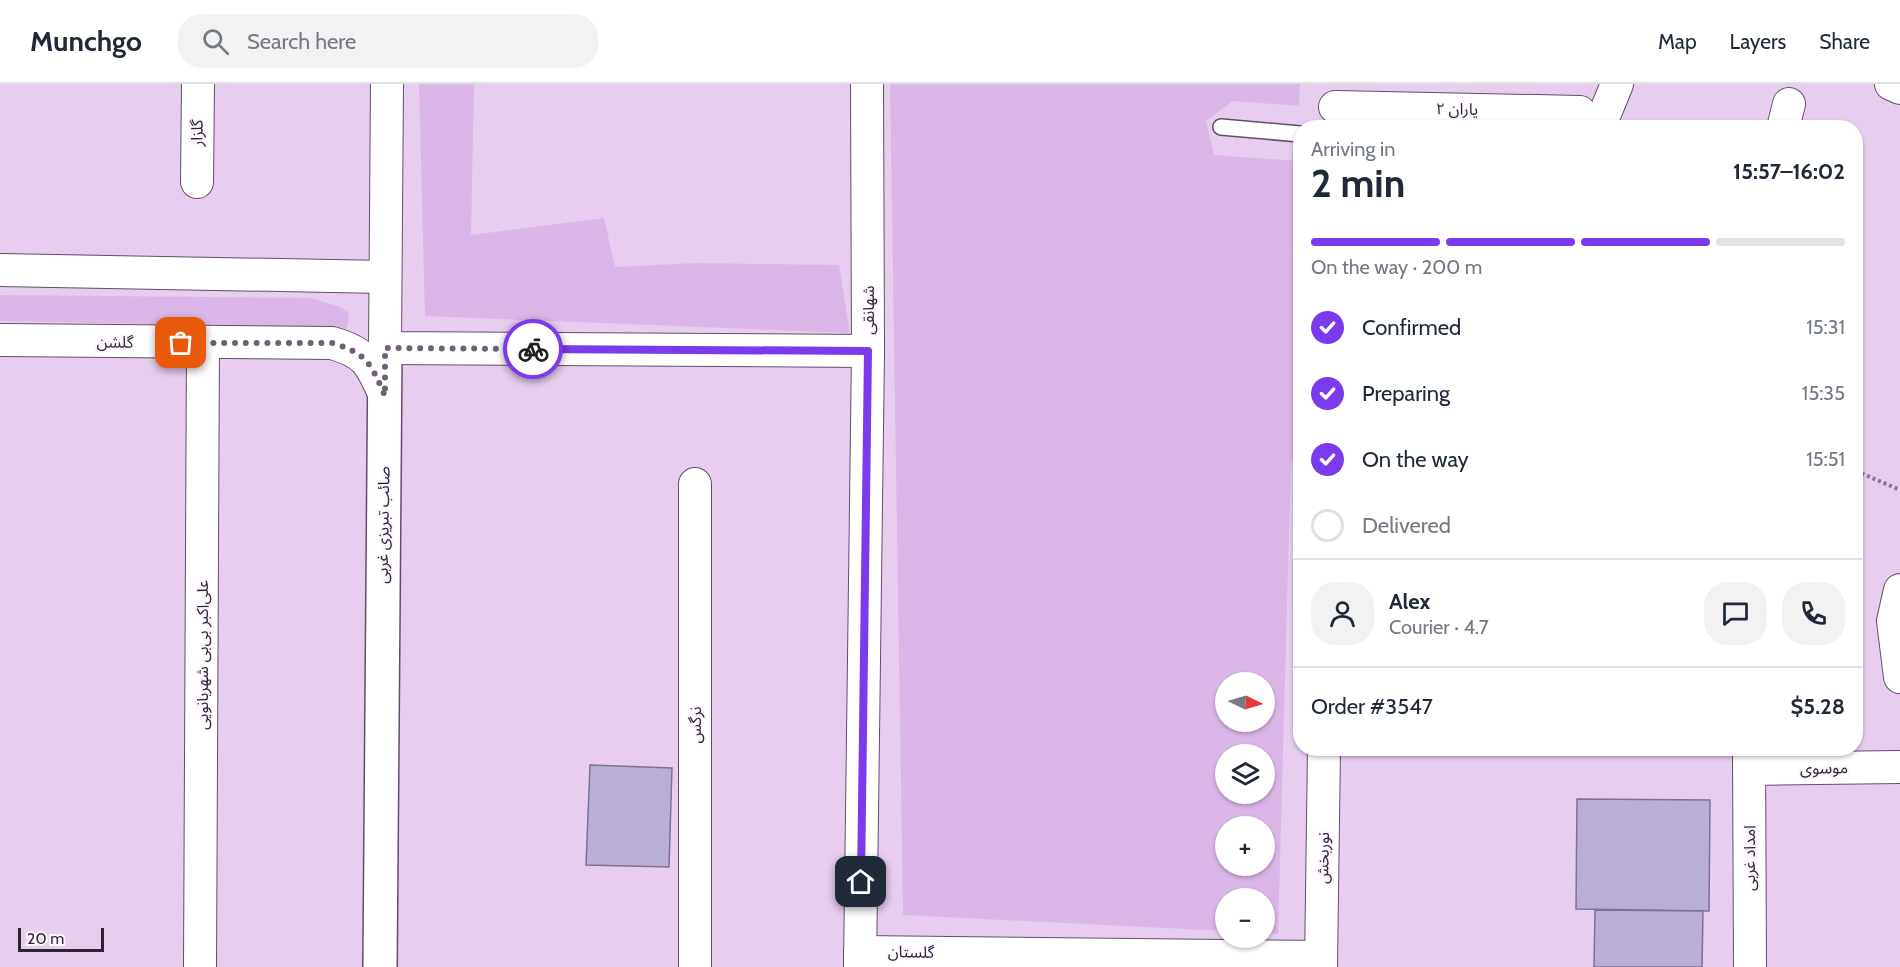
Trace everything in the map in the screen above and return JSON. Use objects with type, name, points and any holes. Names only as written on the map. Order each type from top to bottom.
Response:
[{"type":"street","name":"گلزار","points":[[197,182],[198,84]]},
{"type":"street","name":"صائب تبریزی غربی","points":[[380,967],[387,84]]},
{"type":"street","name":"شهانقی","points":[[860,959],[868,351],[867,84]]},
{"type":"street","points":[[1589,120],[1617,84]]},
{"type":"street","points":[[1891,84],[1900,88]]},
{"type":"street","name":"یاران ٢","points":[[1335,106],[1589,120]]},
{"type":"street","points":[[0,270],[386,277]]},
{"type":"street","name":"گلشن","points":[[0,340],[332,343],[351,348],[366,360],[385,396]]},
{"type":"street","name":"علی‌اکبر بی‌بی شهربانویی","points":[[200,967],[203,343]]},
{"type":"street","points":[[385,348],[868,351]]},
{"type":"street","name":"نرگس","points":[[694,484],[695,967]]},
{"type":"street","points":[[1900,590],[1893,621],[1900,677]]},
{"type":"street","name":"نوربخش","points":[[1321,962],[1324,756]]},
{"type":"street","name":"موسوی","points":[[1749,759],[1900,766]]},
{"type":"street","name":"امداد غربی","points":[[1749,759],[1750,967]]},
{"type":"street","name":"گلستان","points":[[860,959],[1321,962]]},
{"type":"lane","points":[[1221,127],[1293,133]]},
{"type":"path","points":[[1863,474],[1900,490]]},
{"type":"shaded area","points":[[419,84],[474,84],[471,235],[604,218],[615,267],[696,263],[839,265],[850,333],[425,316]]},
{"type":"shaded area","points":[[890,84],[1300,84],[1299,106],[1233,101],[1206,121],[1214,155],[1293,161],[1293,460],[1291,460],[1278,934],[1275,934],[1275,888],[1215,888],[1215,931],[903,915]]},
{"type":"shaded area","points":[[0,295],[311,298],[349,312],[348,325],[343,331],[313,327],[0,321]]},
{"type":"building","points":[[590,765],[672,768],[669,867],[586,865]]},
{"type":"building","points":[[1577,799],[1710,800],[1709,911],[1576,909]]},
{"type":"building","points":[[1595,910],[1703,911],[1702,967],[1594,967]]},
{"type":"way so far","points":[[181,343],[332,343],[351,348],[366,360],[385,396],[385,348],[533,349]]},
{"type":"route","points":[[533,349],[868,351],[861,882]]}]
